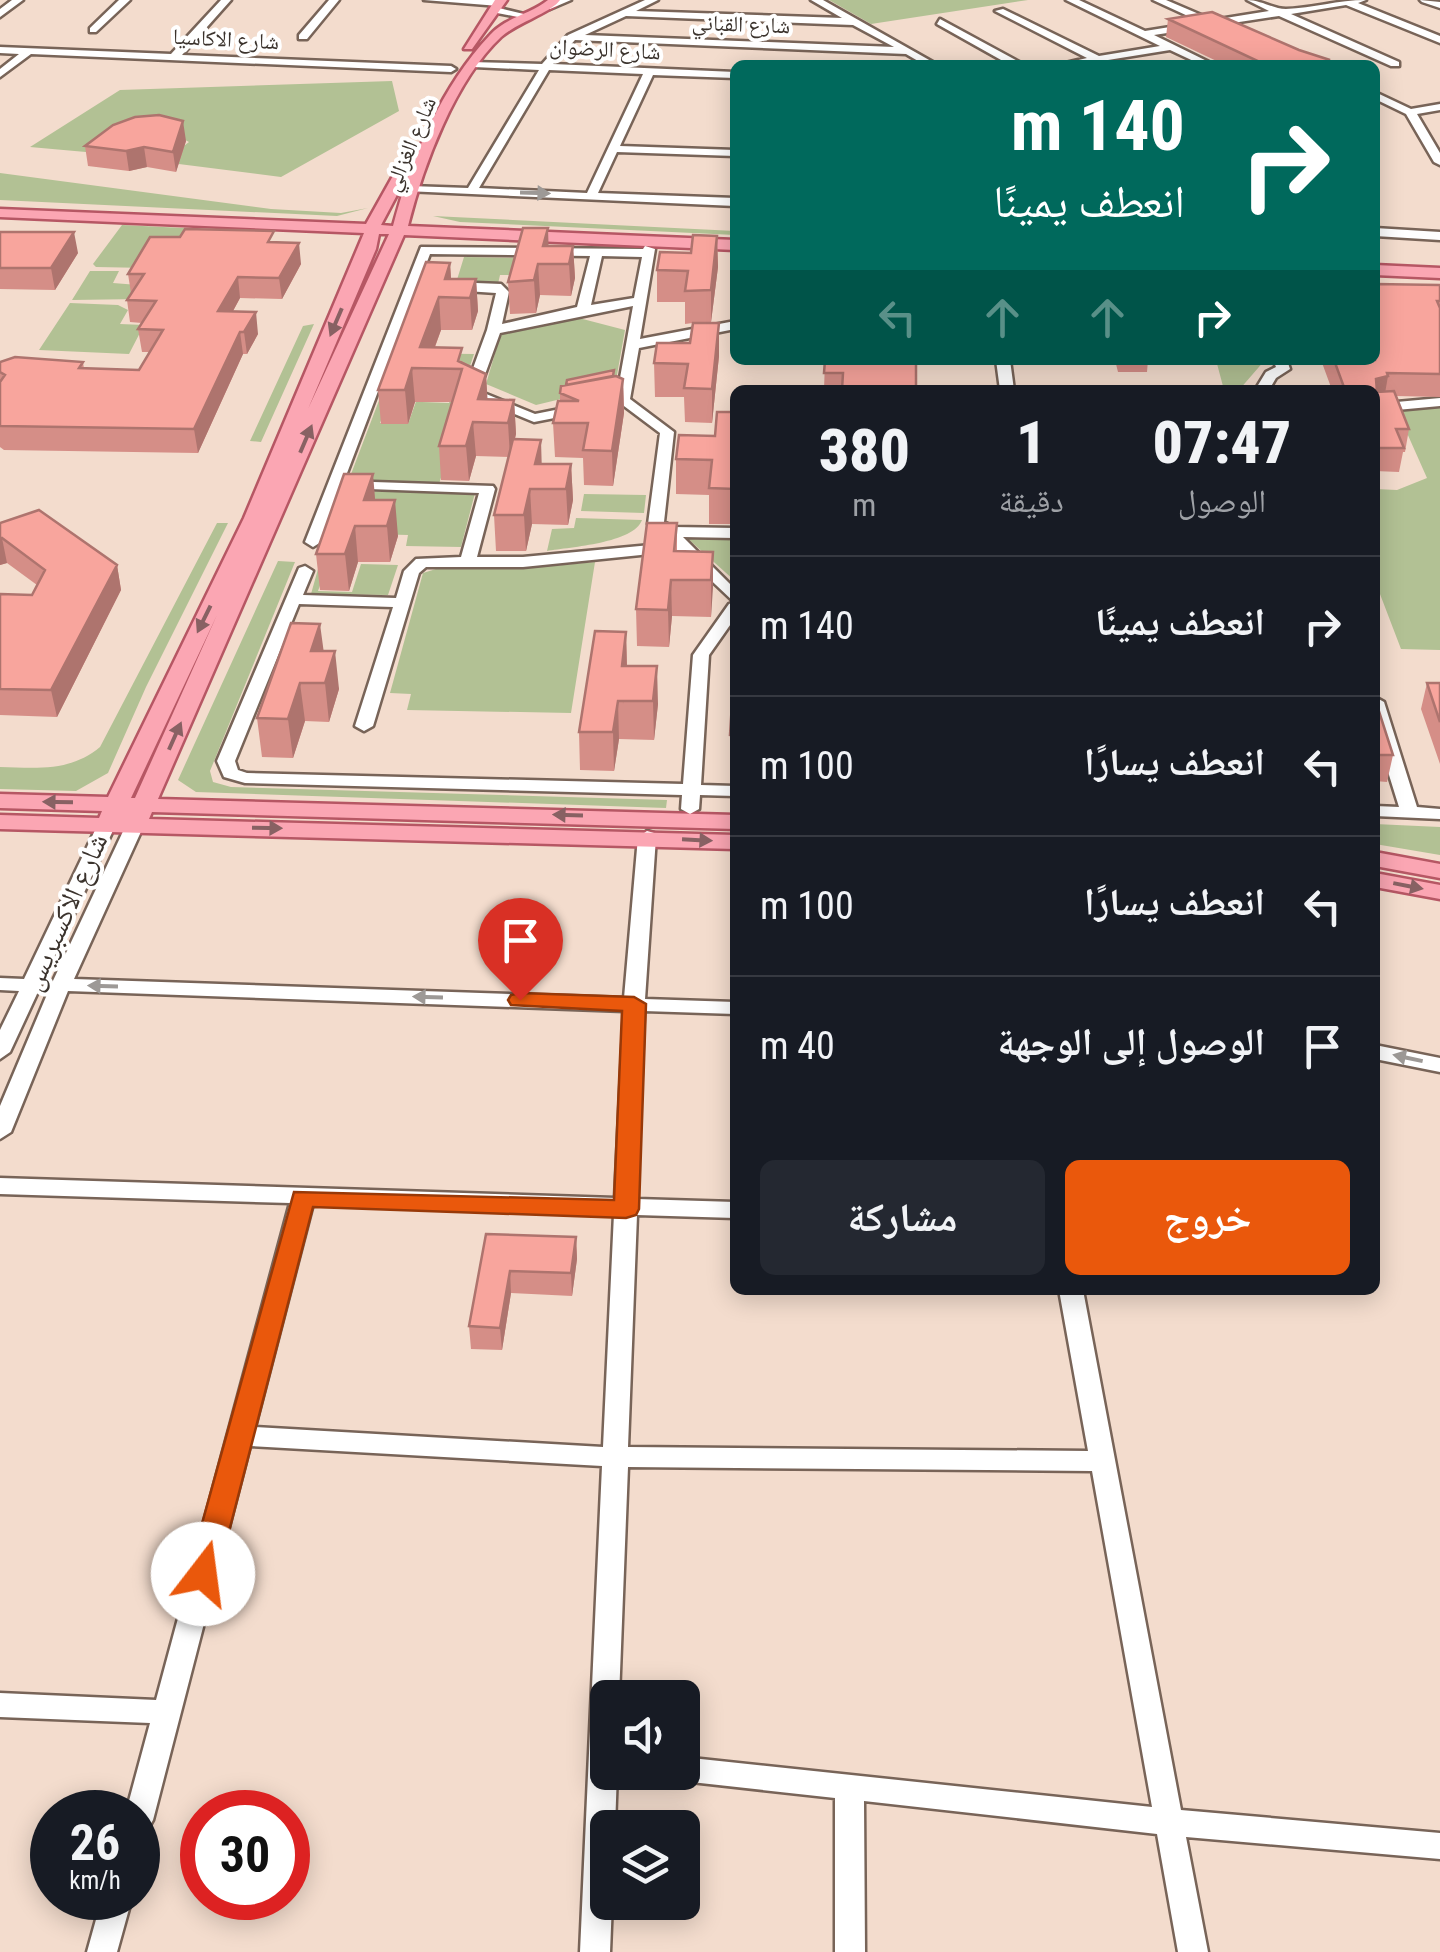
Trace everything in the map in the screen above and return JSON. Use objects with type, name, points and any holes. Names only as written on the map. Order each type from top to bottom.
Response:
[{"type":"main road","name":"شارع الغزالي","points":[[139,814],[387,249],[401,226],[410,188],[450,98],[495,36],[523,15],[552,3]]},
{"type":"main road","name":"شارع الغزالي","points":[[111,814],[253,518],[368,249],[372,226],[392,194],[435,94],[498,4]]},
{"type":"main road","points":[[0,209],[730,237]]},
{"type":"main road","points":[[401,226],[730,245]]},
{"type":"main road","points":[[1380,272],[1440,275]]},
{"type":"main road","points":[[0,801],[111,814]]},
{"type":"main road","points":[[0,822],[111,814],[730,822]]},
{"type":"main road","points":[[139,814],[730,842]]},
{"type":"main road","points":[[1380,860],[1440,871]]},
{"type":"main road","points":[[1380,881],[1440,892]]},
{"type":"street","points":[[0,14],[18,0]]},
{"type":"street","points":[[93,30],[125,0]]},
{"type":"street","points":[[174,56],[226,0]]},
{"type":"street","points":[[303,37],[334,0]]},
{"type":"street","points":[[429,0],[498,4],[523,15]]},
{"type":"street","points":[[552,3],[566,0]]},
{"type":"street","points":[[472,191],[546,66],[572,37],[653,0]]},
{"type":"street","points":[[816,0],[924,60]]},
{"type":"street","points":[[1071,0],[1199,60]]},
{"type":"street","points":[[1158,0],[1228,30]]},
{"type":"street","points":[[1252,0],[1396,64]]},
{"type":"street","points":[[1143,34],[1361,0]]},
{"type":"street","points":[[1425,0],[1440,6]]},
{"type":"street","points":[[1345,1],[1440,40]]},
{"type":"street","points":[[1000,11],[1098,59]]},
{"type":"street","points":[[618,14],[859,22]]},
{"type":"street","points":[[734,60],[746,18]]},
{"type":"street","points":[[940,22],[1008,60]]},
{"type":"street","name":"شارع القباني","points":[[572,37],[909,51]]},
{"type":"street","points":[[1092,60],[1170,47]]},
{"type":"street","name":"شارع الاكاسيا","points":[[0,50],[451,69]]},
{"type":"street","points":[[0,74],[29,51]]},
{"type":"street","name":"شارع الرضوان","points":[[474,64],[730,75]]},
{"type":"street","points":[[591,196],[650,71]]},
{"type":"street","points":[[1380,97],[1410,112],[1440,162]]},
{"type":"street","points":[[1410,112],[1440,107]]},
{"type":"street","points":[[614,148],[730,149]]},
{"type":"street","points":[[410,188],[730,202]]},
{"type":"street","points":[[1380,232],[1440,236]]},
{"type":"street","points":[[313,542],[425,250],[648,251],[623,400]]},
{"type":"street","points":[[583,310],[597,252]]},
{"type":"street","points":[[411,285],[497,288],[503,292],[494,330],[471,392],[533,426],[588,408]]},
{"type":"street","points":[[494,330],[640,301]]},
{"type":"street","points":[[632,345],[730,326]]},
{"type":"street","points":[[635,327],[671,337]]},
{"type":"street","points":[[1265,385],[1271,375],[1283,369]]},
{"type":"street","points":[[605,404],[623,400],[666,432],[664,528]]},
{"type":"street","points":[[1380,408],[1440,402]]},
{"type":"street","points":[[666,437],[683,438]]},
{"type":"street","points":[[335,485],[488,489],[468,561]]},
{"type":"street","points":[[664,528],[730,593]]},
{"type":"street","points":[[590,553],[640,540],[664,528],[730,533]]},
{"type":"street","points":[[364,726],[412,571],[422,562],[523,562],[685,546]]},
{"type":"street","points":[[306,571],[226,761],[230,773],[245,778],[691,799],[730,791]]},
{"type":"street","points":[[294,600],[402,603]]},
{"type":"street","points":[[691,799],[701,655],[730,614]]},
{"type":"street","points":[[1380,718],[1410,813]]},
{"type":"street","points":[[1380,811],[1440,814]]},
{"type":"street","points":[[0,1052],[111,814]]},
{"type":"street","name":"شارع الاكسبريس","points":[[0,1132],[60,985],[139,814]]},
{"type":"street","points":[[608,1680],[634,1004],[647,837]]},
{"type":"street","points":[[0,984],[30,985]]},
{"type":"street","points":[[60,985],[730,1008]]},
{"type":"street","points":[[1380,1053],[1440,1065]]},
{"type":"street","points":[[0,1186],[730,1210]]},
{"type":"street","points":[[146,1790],[303,1198]]},
{"type":"street","points":[[1072,1295],[1193,1952]]},
{"type":"street","points":[[240,1436],[616,1457],[1103,1461]]},
{"type":"street","points":[[0,1704],[166,1712]]},
{"type":"street","points":[[700,1771],[1170,1822],[1440,1846]]},
{"type":"street","points":[[849,1787],[850,1952]]},
{"type":"street","points":[[595,1952],[603,1790]]},
{"type":"street","points":[[102,1952],[111,1920]]},
{"type":"green space","points":[[829,0],[1028,0],[871,24]]},
{"type":"green space","points":[[392,81],[399,111],[281,177],[163,162],[189,142],[176,135],[97,153],[30,147],[120,90]]},
{"type":"green space","points":[[0,173],[271,209],[341,213],[368,208],[337,216],[0,200]]},
{"type":"green space","points":[[433,216],[730,231],[730,235],[460,222]]},
{"type":"green space","points":[[122,225],[224,230],[148,268],[96,267],[93,264]]},
{"type":"green space","points":[[464,257],[522,258],[518,275],[500,275],[498,284],[456,283]]},
{"type":"green space","points":[[90,271],[119,271],[113,283],[138,285],[140,299],[72,300]]},
{"type":"green space","points":[[70,303],[118,305],[128,310],[120,324],[144,325],[129,354],[39,350]]},
{"type":"green space","points":[[575,317],[625,330],[615,386],[536,405],[486,384],[501,333]]},
{"type":"green space","points":[[314,324],[261,442],[250,441],[303,326]]},
{"type":"green space","points":[[397,353],[474,354],[467,375],[405,359],[380,423],[408,424],[419,393],[422,402],[449,403],[452,395],[467,395],[439,484],[348,482]]},
{"type":"green space","points":[[1217,365],[1261,365],[1243,385],[1223,385]]},
{"type":"green space","points":[[1395,406],[1440,407],[1440,650],[1401,649],[1380,594],[1380,489],[1397,490],[1427,478]]},
{"type":"green space","points":[[340,491],[475,493],[461,547],[406,546],[408,535],[370,534],[348,508],[318,591],[352,592],[361,564],[398,565],[388,595],[311,594]]},
{"type":"green space","points":[[584,494],[646,495],[644,513],[581,511]]},
{"type":"green space","points":[[576,518],[642,520],[637,528],[615,539],[547,551],[552,529],[574,528]]},
{"type":"green space","points":[[217,523],[228,523],[108,773],[76,791],[0,789],[0,767],[65,765],[100,747]]},
{"type":"green space","points":[[686,537],[730,538],[730,577]]},
{"type":"green space","points":[[278,561],[295,562],[210,771],[213,782],[231,787],[667,800],[666,808],[196,792],[178,780]]},
{"type":"green space","points":[[595,562],[571,713],[407,710],[411,694],[390,693],[423,573],[436,569],[519,569]]},
{"type":"green space","points":[[1380,824],[1440,827],[1440,855],[1380,845]]},
{"type":"building","points":[[1212,12],[1330,60],[1255,60],[1168,19]]},
{"type":"building","points":[[159,115],[183,121],[173,152],[144,147],[126,151],[85,146],[113,125],[135,117]]},
{"type":"building","points":[[523,228],[548,228],[543,246],[573,246],[569,264],[538,264],[534,280],[508,282]]},
{"type":"building","points":[[185,229],[274,231],[268,242],[299,243],[279,278],[238,277],[218,311],[256,312],[244,332],[240,332],[194,429],[0,426],[0,382],[5,375],[0,372],[0,362],[15,357],[83,362],[79,368],[139,370],[163,330],[138,329],[156,301],[127,300],[144,274],[128,274],[150,237],[180,237]]},
{"type":"building","points":[[0,232],[74,232],[51,268],[0,268]]},
{"type":"building","points":[[693,235],[717,236],[711,290],[685,291],[688,271],[657,270],[660,252],[691,253]]},
{"type":"building","points":[[426,262],[450,263],[445,279],[476,279],[470,298],[439,297],[420,347],[462,348],[458,361],[486,374],[478,399],[514,400],[508,423],[473,422],[466,446],[439,446],[462,369],[412,368],[405,390],[378,390]]},
{"type":"building","points":[[1380,284],[1440,285],[1440,374],[1387,373],[1388,376],[1376,379],[1376,385],[1343,385],[1336,365],[1380,365]]},
{"type":"building","points":[[693,323],[719,323],[712,389],[684,388],[688,364],[654,363],[657,343],[690,343]]},
{"type":"building","points":[[825,365],[916,365],[916,385],[842,385],[843,373],[824,373]]},
{"type":"building","points":[[614,370],[613,376],[566,385],[567,380]]},
{"type":"building","points":[[616,376],[623,379],[612,451],[583,450],[588,423],[553,423],[558,401],[579,401],[560,393],[561,386]]},
{"type":"building","points":[[1394,391],[1409,429],[1396,429],[1404,448],[1380,448],[1380,392]]},
{"type":"building","points":[[717,412],[730,412],[730,489],[709,488],[712,460],[676,459],[679,435],[715,436]]},
{"type":"building","points":[[513,439],[541,440],[535,464],[571,464],[566,489],[530,489],[524,515],[494,515]]},
{"type":"building","points":[[344,474],[373,474],[364,500],[395,500],[387,526],[355,526],[345,554],[316,554]]},
{"type":"building","points":[[39,510],[117,565],[51,690],[0,689],[0,594],[32,595],[45,570],[0,539],[0,523]]},
{"type":"building","points":[[647,523],[677,523],[674,551],[713,552],[711,580],[671,580],[668,610],[636,609]]},
{"type":"building","points":[[291,623],[320,624],[311,651],[335,651],[325,683],[300,683],[288,719],[257,718]]},
{"type":"building","points":[[595,631],[626,632],[622,666],[657,666],[653,701],[618,701],[613,732],[579,732]]},
{"type":"building","points":[[1427,683],[1440,683],[1440,722]]},
{"type":"building","points":[[1380,715],[1393,755],[1380,755]]},
{"type":"building","points":[[486,1234],[576,1237],[571,1273],[510,1271],[500,1328],[469,1326]]},
{"type":"route","points":[[203,1574],[303,1198],[626,1209],[634,1004],[520,1000]]}]
